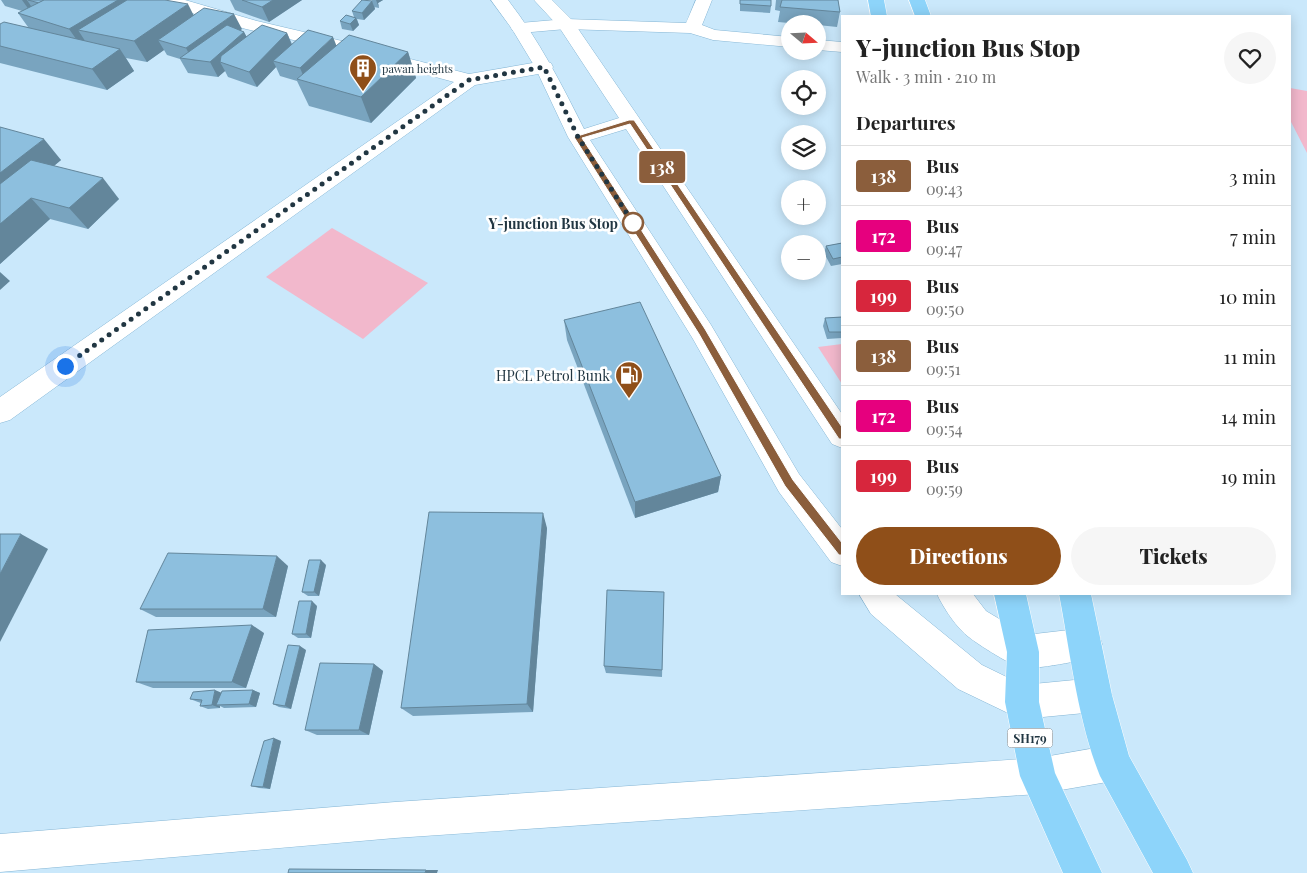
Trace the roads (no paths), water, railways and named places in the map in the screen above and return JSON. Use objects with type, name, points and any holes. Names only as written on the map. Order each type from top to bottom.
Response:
[{"type":"main road","points":[[876,0],[879,15]]},
{"type":"main road","points":[[918,0],[922,15]]},
{"type":"main road","name":"SH179","points":[[1010,595],[1023,652],[1022,702],[1038,776],[1083,873]]},
{"type":"main road","points":[[1075,595],[1095,695],[1113,763],[1174,873]]},
{"type":"street","points":[[167,0],[252,25],[469,80],[544,67]]},
{"type":"street","points":[[499,0],[520,28],[544,67],[578,137],[702,332],[789,483],[841,551]]},
{"type":"street","points":[[542,0],[566,24],[841,434]]},
{"type":"street","points":[[692,28],[704,0]]},
{"type":"street","points":[[520,28],[566,24],[692,28],[713,35],[781,41]]},
{"type":"street","points":[[826,46],[841,47]]},
{"type":"street","points":[[0,412],[469,80]]},
{"type":"street","points":[[578,137],[632,121]]},
{"type":"street","points":[[876,595],[882,603],[970,677],[1022,702],[1095,695]]},
{"type":"street","points":[[954,595],[975,622],[1023,652],[1086,644]]},
{"type":"street","points":[[0,853],[404,819],[1038,776],[1113,763]]},
{"type":"place","name":"pawan heights","points":[[363,92]]},
{"type":"place","name":"Y-junction Bus Stop","points":[[633,223]]},
{"type":"place","name":"HPCL Petrol Bunk","points":[[629,399]]}]
